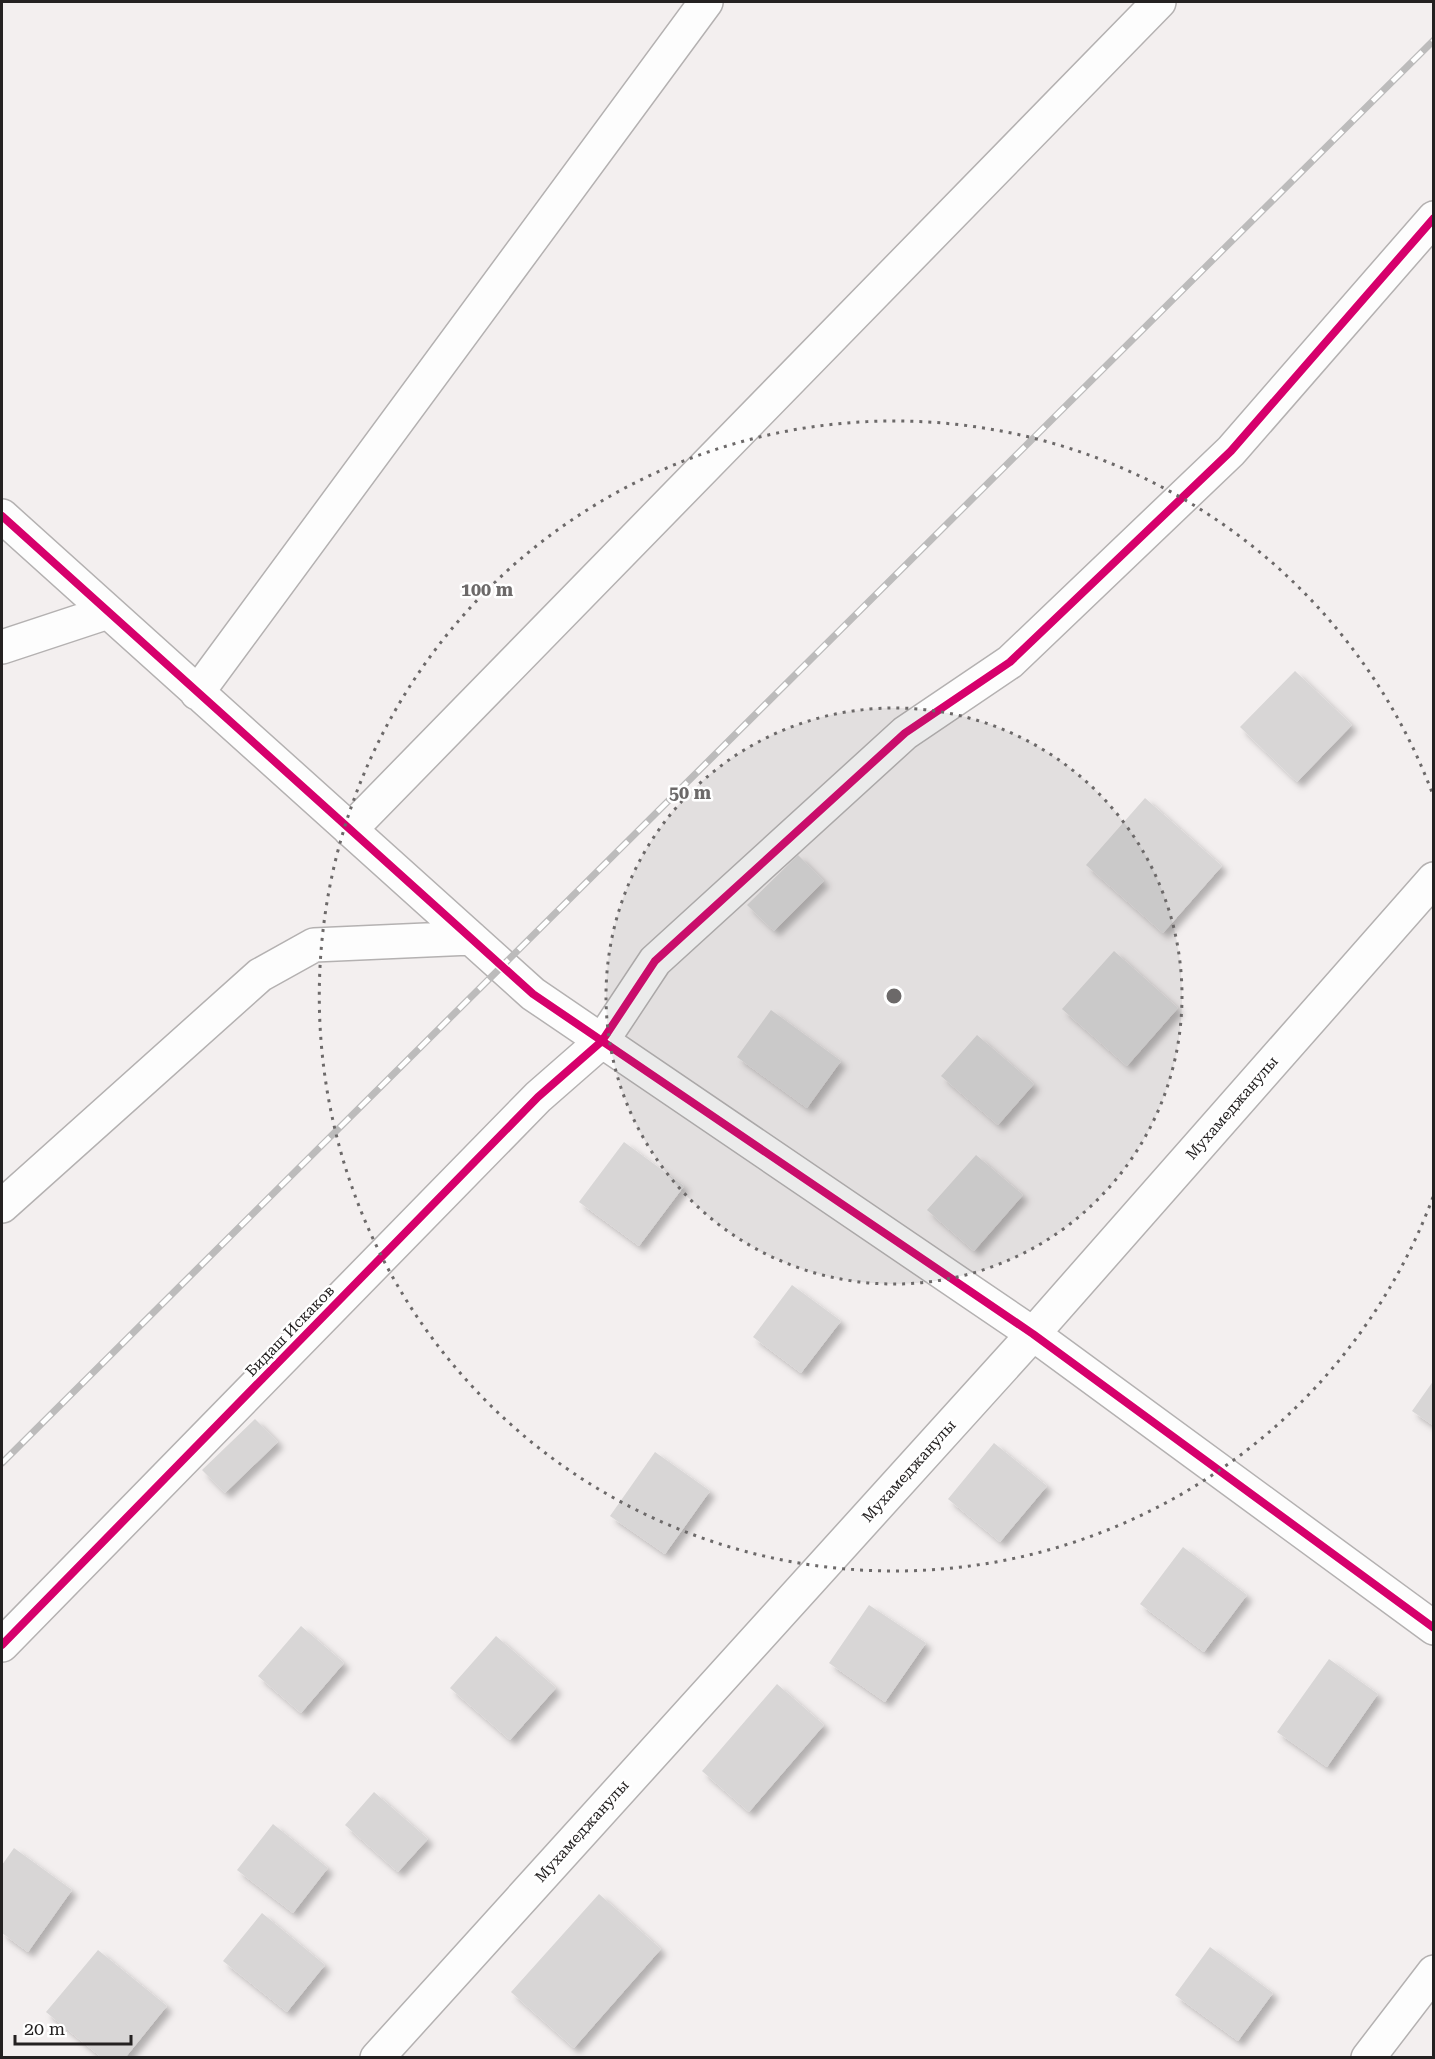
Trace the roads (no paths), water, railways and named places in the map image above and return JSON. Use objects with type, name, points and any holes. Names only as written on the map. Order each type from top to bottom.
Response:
[{"type":"street","points":[[197,693],[706,2]]},
{"type":"street","points":[[350,830],[1159,2]]},
{"type":"street","name":"Бидаш Искаков","points":[[2,1645],[538,1097],[602,1041],[655,961],[905,733],[1010,662],[1231,451],[1434,218]]},
{"type":"street","points":[[2,516],[533,994],[1033,1334],[1434,1628]]},
{"type":"street","points":[[2,647],[108,612]]},
{"type":"street","name":"Мухамеджанулы","points":[[378,2058],[1033,1334],[1434,879]]},
{"type":"street","points":[[2,1206],[260,975],[314,945],[471,938]]},
{"type":"street","points":[[1368,2058],[1434,1972]]},
{"type":"railway","points":[[2,1463],[1434,40]]}]
